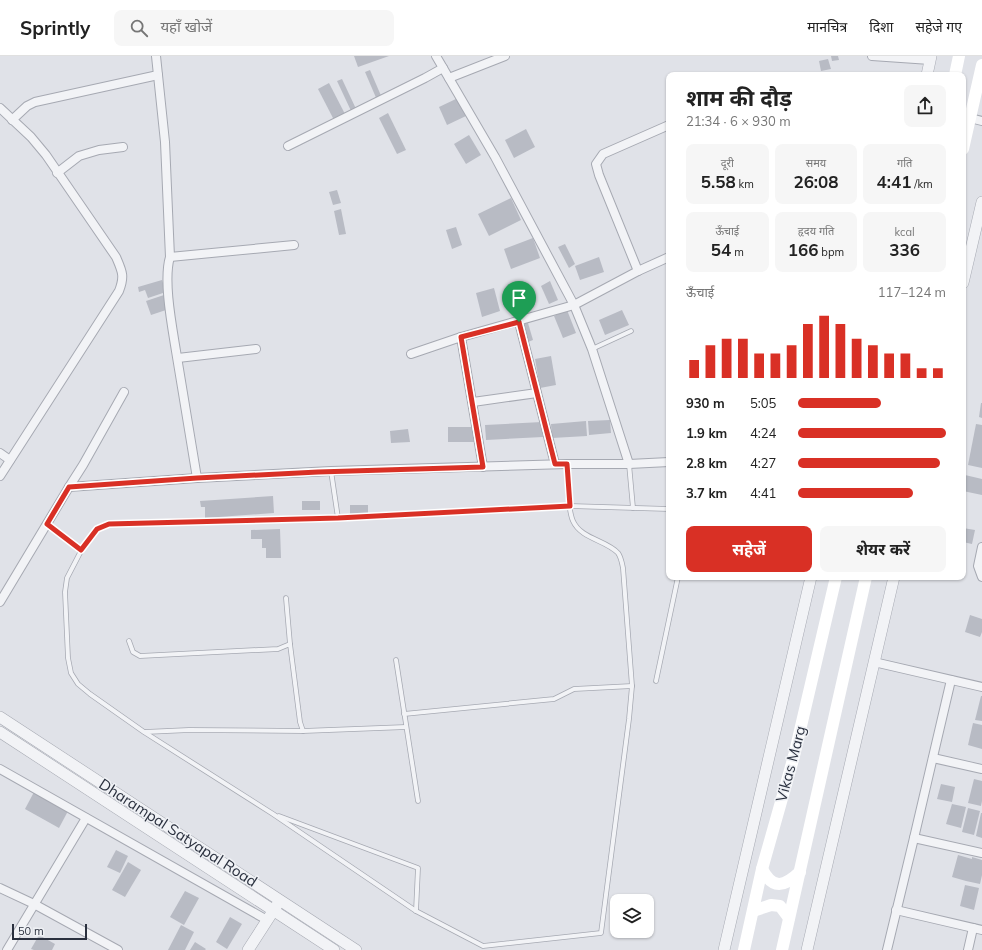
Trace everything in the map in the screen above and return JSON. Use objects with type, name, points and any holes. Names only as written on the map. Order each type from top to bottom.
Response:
[{"type":"main road","points":[[956,72],[959,56]]},
{"type":"main road","points":[[966,143],[976,120],[982,65]]},
{"type":"main road","name":"Vikas Marg","points":[[744,950],[762,869],[794,756],[835,580]]},
{"type":"main road","name":"Vikas Marg","points":[[782,950],[865,580]]},
{"type":"main road","points":[[762,869],[770,881],[780,884],[786,884],[800,872]]},
{"type":"main road","points":[[753,911],[771,905],[780,906],[789,918]]},
{"type":"street","points":[[156,56],[165,142],[170,257],[167,265],[167,274],[172,324],[197,478]]},
{"type":"street","points":[[436,56],[495,157],[574,305],[592,349],[629,464]]},
{"type":"street","points":[[449,78],[505,56]]},
{"type":"street","points":[[872,56],[931,58],[928,72]]},
{"type":"street","points":[[288,146],[443,68]]},
{"type":"street","points":[[12,120],[27,106],[35,102],[158,76]]},
{"type":"street","points":[[0,108],[31,137],[46,155],[116,257],[123,272],[123,282],[119,291],[0,476]]},
{"type":"street","points":[[638,271],[599,175],[596,164],[603,154],[666,126]]},
{"type":"street","points":[[58,173],[79,156],[99,150],[123,147]]},
{"type":"street","points":[[966,270],[982,202]]},
{"type":"street","points":[[170,257],[294,245]]},
{"type":"street","points":[[411,354],[461,337],[519,322],[574,305],[638,271],[666,258]]},
{"type":"street","points":[[519,322],[555,464]]},
{"type":"street","points":[[461,337],[483,467]]},
{"type":"street","points":[[178,358],[256,349]]},
{"type":"street","points":[[0,602],[83,465],[124,392]]},
{"type":"street","points":[[473,402],[537,393]]},
{"type":"street","points":[[0,453],[10,460]]},
{"type":"street","points":[[69,487],[331,471],[666,462]]},
{"type":"street","points":[[982,547],[978,566],[982,577]]},
{"type":"street","points":[[724,950],[810,580]]},
{"type":"street","points":[[807,950],[893,580]]},
{"type":"street","points":[[874,662],[982,687]]},
{"type":"street","points":[[887,950],[951,680]]},
{"type":"street","name":"Dharampal Satyapal Road","points":[[0,717],[356,950]]},
{"type":"street","name":"Dharampal Satyapal Road","points":[[0,732],[270,915],[334,950]]},
{"type":"street","points":[[933,758],[982,769]]},
{"type":"street","points":[[0,769],[86,818],[270,915]]},
{"type":"street","points":[[7,950],[86,818]]},
{"type":"street","points":[[914,838],[982,853]]},
{"type":"street","points":[[0,888],[34,904],[118,950]]},
{"type":"street","points":[[248,950],[281,900]]},
{"type":"street","points":[[896,910],[982,930]]},
{"type":"street","points":[[968,950],[973,928]]},
{"type":"lane","points":[[592,349],[631,331]]},
{"type":"lane","points":[[567,464],[570,506],[573,521],[578,528],[610,547],[618,554],[623,568],[632,686],[602,933],[484,946],[416,911],[273,814],[144,732],[90,694],[78,684],[71,673],[68,658],[65,592],[67,578],[81,550],[97,529],[109,524],[338,518],[570,506],[666,509]]},
{"type":"lane","points":[[629,464],[633,508]]},
{"type":"lane","points":[[331,471],[338,518]]},
{"type":"lane","points":[[47,524],[81,550]]},
{"type":"lane","points":[[656,681],[677,580]]},
{"type":"lane","points":[[286,598],[290,644],[300,722],[303,731]]},
{"type":"lane","points":[[129,641],[133,652],[140,656],[278,649],[290,644]]},
{"type":"lane","points":[[396,660],[418,801]]},
{"type":"lane","points":[[404,714],[554,699],[574,689],[632,686]]},
{"type":"lane","points":[[144,732],[189,730],[303,731],[406,727]]},
{"type":"lane","points":[[273,814],[418,868],[416,911]]},
{"type":"building","points":[[354,56],[389,56],[358,67]]},
{"type":"building","points":[[831,56],[838,56],[839,60],[832,61]]},
{"type":"building","points":[[828,59],[831,69],[821,71],[819,61]]},
{"type":"building","points":[[370,70],[382,98],[377,100],[365,72]]},
{"type":"building","points":[[342,79],[357,111],[352,113],[337,81]]},
{"type":"building","points":[[329,83],[345,114],[334,120],[318,89]]},
{"type":"building","points":[[458,98],[466,116],[447,125],[439,107]]},
{"type":"building","points":[[388,113],[406,150],[397,154],[379,118]]},
{"type":"building","points":[[526,129],[535,147],[514,158],[505,140]]},
{"type":"building","points":[[469,135],[481,155],[466,164],[454,144]]},
{"type":"building","points":[[337,190],[341,203],[333,205],[329,192]]},
{"type":"building","points":[[511,198],[521,220],[489,236],[478,214]]},
{"type":"building","points":[[341,209],[346,234],[339,235],[334,211]]},
{"type":"building","points":[[456,227],[462,245],[452,249],[446,230]]},
{"type":"building","points":[[533,238],[540,258],[511,269],[504,249]]},
{"type":"building","points":[[565,244],[575,264],[569,268],[558,247]]},
{"type":"building","points":[[599,257],[604,272],[580,280],[575,266]]},
{"type":"building","points":[[162,280],[166,292],[148,298],[145,290],[139,292],[138,287]]},
{"type":"building","points":[[550,281],[558,300],[549,304],[541,286]]},
{"type":"building","points":[[494,288],[500,311],[482,317],[476,293]]},
{"type":"building","points":[[164,295],[169,309],[151,315],[146,301]]},
{"type":"building","points":[[567,310],[576,333],[563,338],[554,316]]},
{"type":"building","points":[[622,310],[629,325],[605,335],[599,320]]},
{"type":"building","points":[[528,323],[533,340],[528,342],[522,324]]},
{"type":"building","points":[[551,356],[556,385],[540,388],[535,359]]},
{"type":"building","points":[[982,403],[982,418],[979,417]]},
{"type":"building","points":[[610,420],[611,433],[589,435],[588,421]]},
{"type":"building","points":[[586,421],[587,436],[552,438],[551,424]]},
{"type":"building","points":[[542,422],[543,437],[486,440],[485,425]]},
{"type":"building","points":[[976,424],[982,425],[982,468],[968,465]]},
{"type":"building","points":[[448,427],[474,427],[474,442],[448,442]]},
{"type":"building","points":[[408,429],[410,442],[391,443],[390,431]]},
{"type":"building","points":[[966,475],[982,479],[982,495],[966,492]]},
{"type":"building","points":[[273,496],[274,513],[205,518],[205,507],[201,507],[200,501]]},
{"type":"building","points":[[302,501],[320,501],[320,510],[302,510]]},
{"type":"building","points":[[350,505],[368,505],[368,514],[350,514]]},
{"type":"building","points":[[966,528],[975,530],[972,544],[966,543]]},
{"type":"building","points":[[280,529],[281,558],[266,558],[266,548],[262,548],[262,539],[251,539],[251,530]]},
{"type":"building","points":[[970,615],[982,619],[982,632],[980,637],[965,632]]},
{"type":"building","points":[[982,696],[982,721],[975,720]]},
{"type":"building","points":[[973,723],[982,725],[982,749],[968,745]]},
{"type":"building","points":[[974,779],[982,781],[981,806],[968,803]]},
{"type":"building","points":[[941,784],[955,787],[952,802],[937,799]]},
{"type":"building","points":[[34,792],[68,811],[59,828],[25,809]]},
{"type":"building","points":[[952,804],[966,807],[961,828],[946,824]]},
{"type":"building","points":[[968,808],[980,811],[974,835],[962,832]]},
{"type":"building","points":[[982,813],[982,838],[976,836]]},
{"type":"building","points":[[116,850],[128,856],[120,873],[107,867]]},
{"type":"building","points":[[958,855],[982,860],[982,875],[980,884],[952,877]]},
{"type":"building","points":[[128,862],[141,870],[125,897],[112,890]]},
{"type":"building","points":[[965,885],[979,888],[974,910],[960,906]]},
{"type":"building","points":[[185,891],[199,898],[184,925],[170,917]]},
{"type":"building","points":[[230,917],[242,924],[227,949],[216,942]]},
{"type":"building","points":[[181,925],[194,932],[185,950],[168,950]]},
{"type":"building","points":[[39,935],[55,944],[52,950],[31,949]]},
{"type":"building","points":[[195,942],[206,949],[190,950]]},
{"type":"route","points":[[519,322],[555,464],[567,464],[570,506],[338,518],[109,524],[97,529],[81,550],[47,524],[69,487],[197,478],[318,472],[483,467],[461,337],[519,322]]}]
